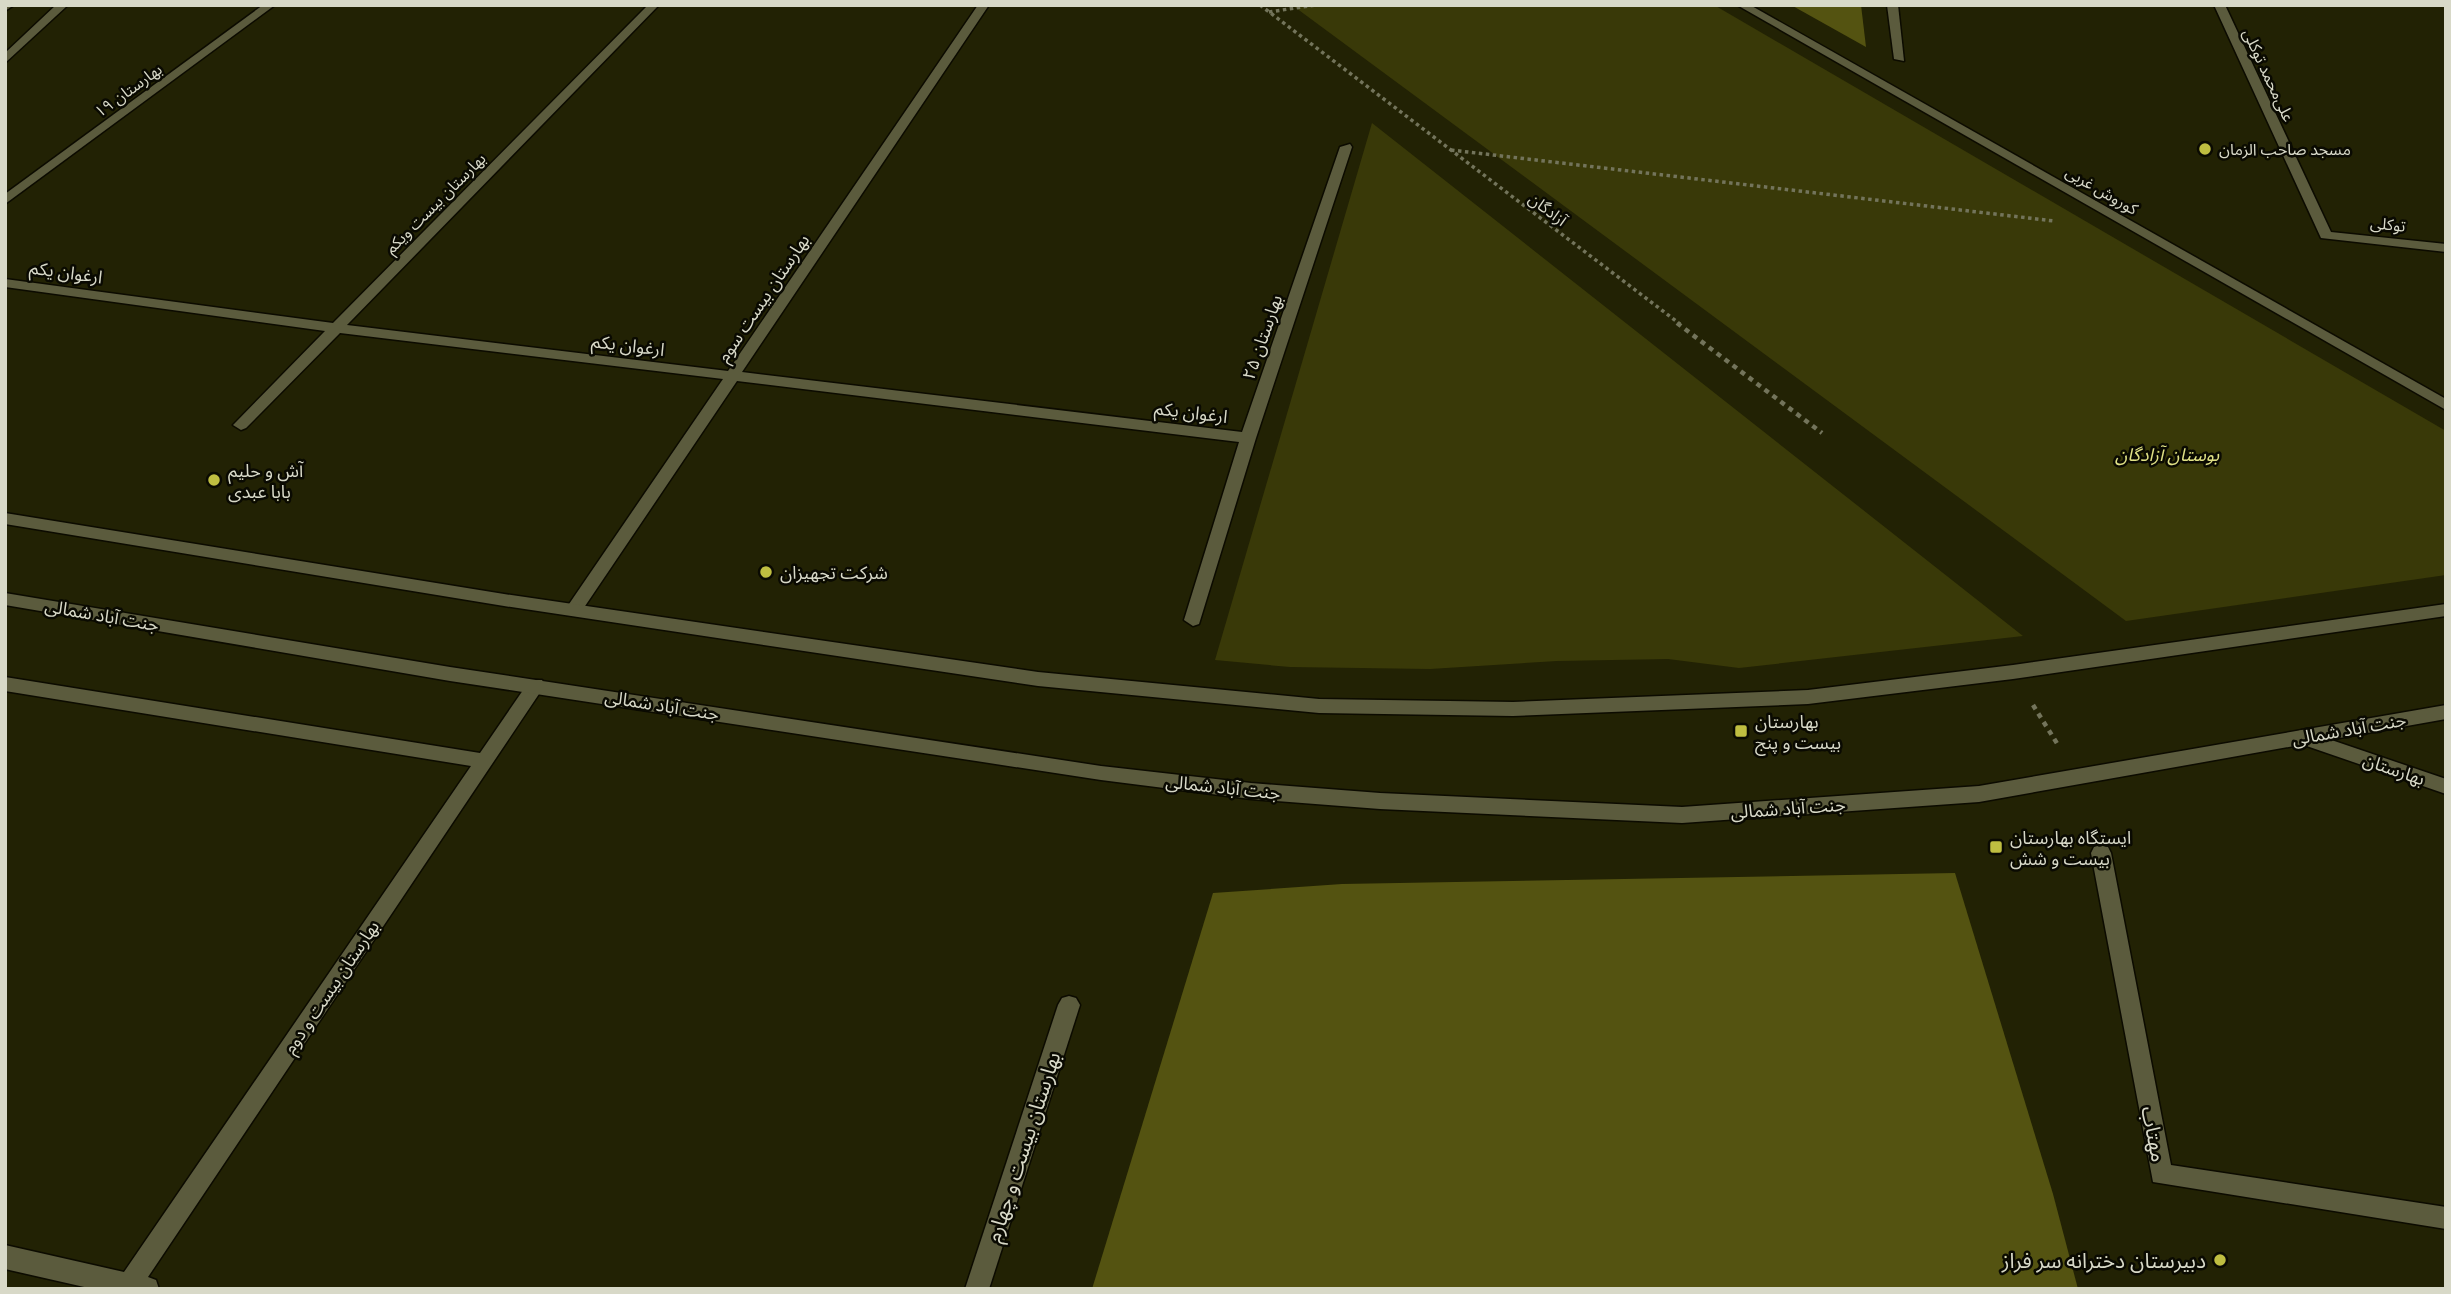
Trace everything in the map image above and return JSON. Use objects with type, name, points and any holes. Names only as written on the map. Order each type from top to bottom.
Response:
[{"type":"street","points":[[5,61],[63,5]]},
{"type":"street","name":"بهارستان ۱۹","points":[[5,200],[270,5]]},
{"type":"street","name":"بهارستان بیست ویکم","points":[[240,425],[654,5]]},
{"type":"street","name":"بهارستان بیست سوم","points":[[573,611],[984,5]]},
{"type":"street","name":"کوروش غربی","points":[[1742,5],[2446,405]]},
{"type":"street","points":[[1892,5],[1900,59]]},
{"type":"street","name":"علی‌محمد توکلی","points":[[2220,5],[2326,235]]},
{"type":"street","name":"بهارستان ۲۵","points":[[1193,620],[1248,438],[1346,147]]},
{"type":"street","name":"توکلی","points":[[2326,235],[2446,248]]},
{"type":"street","name":"ارغوان یکم","points":[[5,283],[336,328],[1248,438]]},
{"type":"street","points":[[5,519],[573,611],[1038,679],[1319,706],[1513,709],[1719,703],[1808,697],[2013,672],[2446,610]]},
{"type":"street","name":"جنت آباد شمالی","points":[[5,599],[450,674],[1101,773],[1251,791],[1380,801],[1682,815],[1979,794],[2446,712]]},
{"type":"street","points":[[5,684],[484,761]]},
{"type":"street","name":"بهارستان بیست و دوم","points":[[134,1287],[536,685]]},
{"type":"street","name":"بهارستان","points":[[2302,737],[2446,787]]},
{"type":"street","name":"مهتاب","points":[[2101,853],[2161,1174],[2446,1218]]},
{"type":"street","name":"بهارستان بیست و چهارم","points":[[977,1289],[1069,1005]]},
{"type":"street","points":[[5,1258],[134,1287]]},
{"type":"path","name":"آزادگان","points":[[1260,5],[1822,433]]},
{"type":"path","points":[[1268,12],[1315,5]]},
{"type":"path","points":[[1450,150],[2056,221]]},
{"type":"path","points":[[2013,672],[2077,775]]},
{"type":"green space","name":"بوستان آزادگان","points":[[1292,5],[1714,5],[2446,431],[2446,575],[2126,621]]},
{"type":"green space","points":[[1372,123],[2023,636],[1739,668],[1668,659],[1557,661],[1430,669],[1290,667],[1215,660]]},
{"type":"shaded area","points":[[1791,5],[1861,5],[1866,47]]},
{"type":"shaded area","points":[[1955,873],[2053,1194],[2078,1289],[1092,1289],[1213,893],[1342,884]]},
{"type":"place","name":"مسجد صاحب الزمان","points":[[2205,149]]},
{"type":"place","name":"آش و حلیم بابا عبدی","points":[[214,480]]},
{"type":"place","name":"شرکت تجهیزان","points":[[766,572]]},
{"type":"place","name":"بهارستان بیست و پنج","points":[[1741,731]]},
{"type":"place","name":"ایستگاه بهارستان بیست و شش","points":[[1996,847]]},
{"type":"place","name":"دبیرستان دخترانه سر فراز","points":[[2220,1260]]}]
